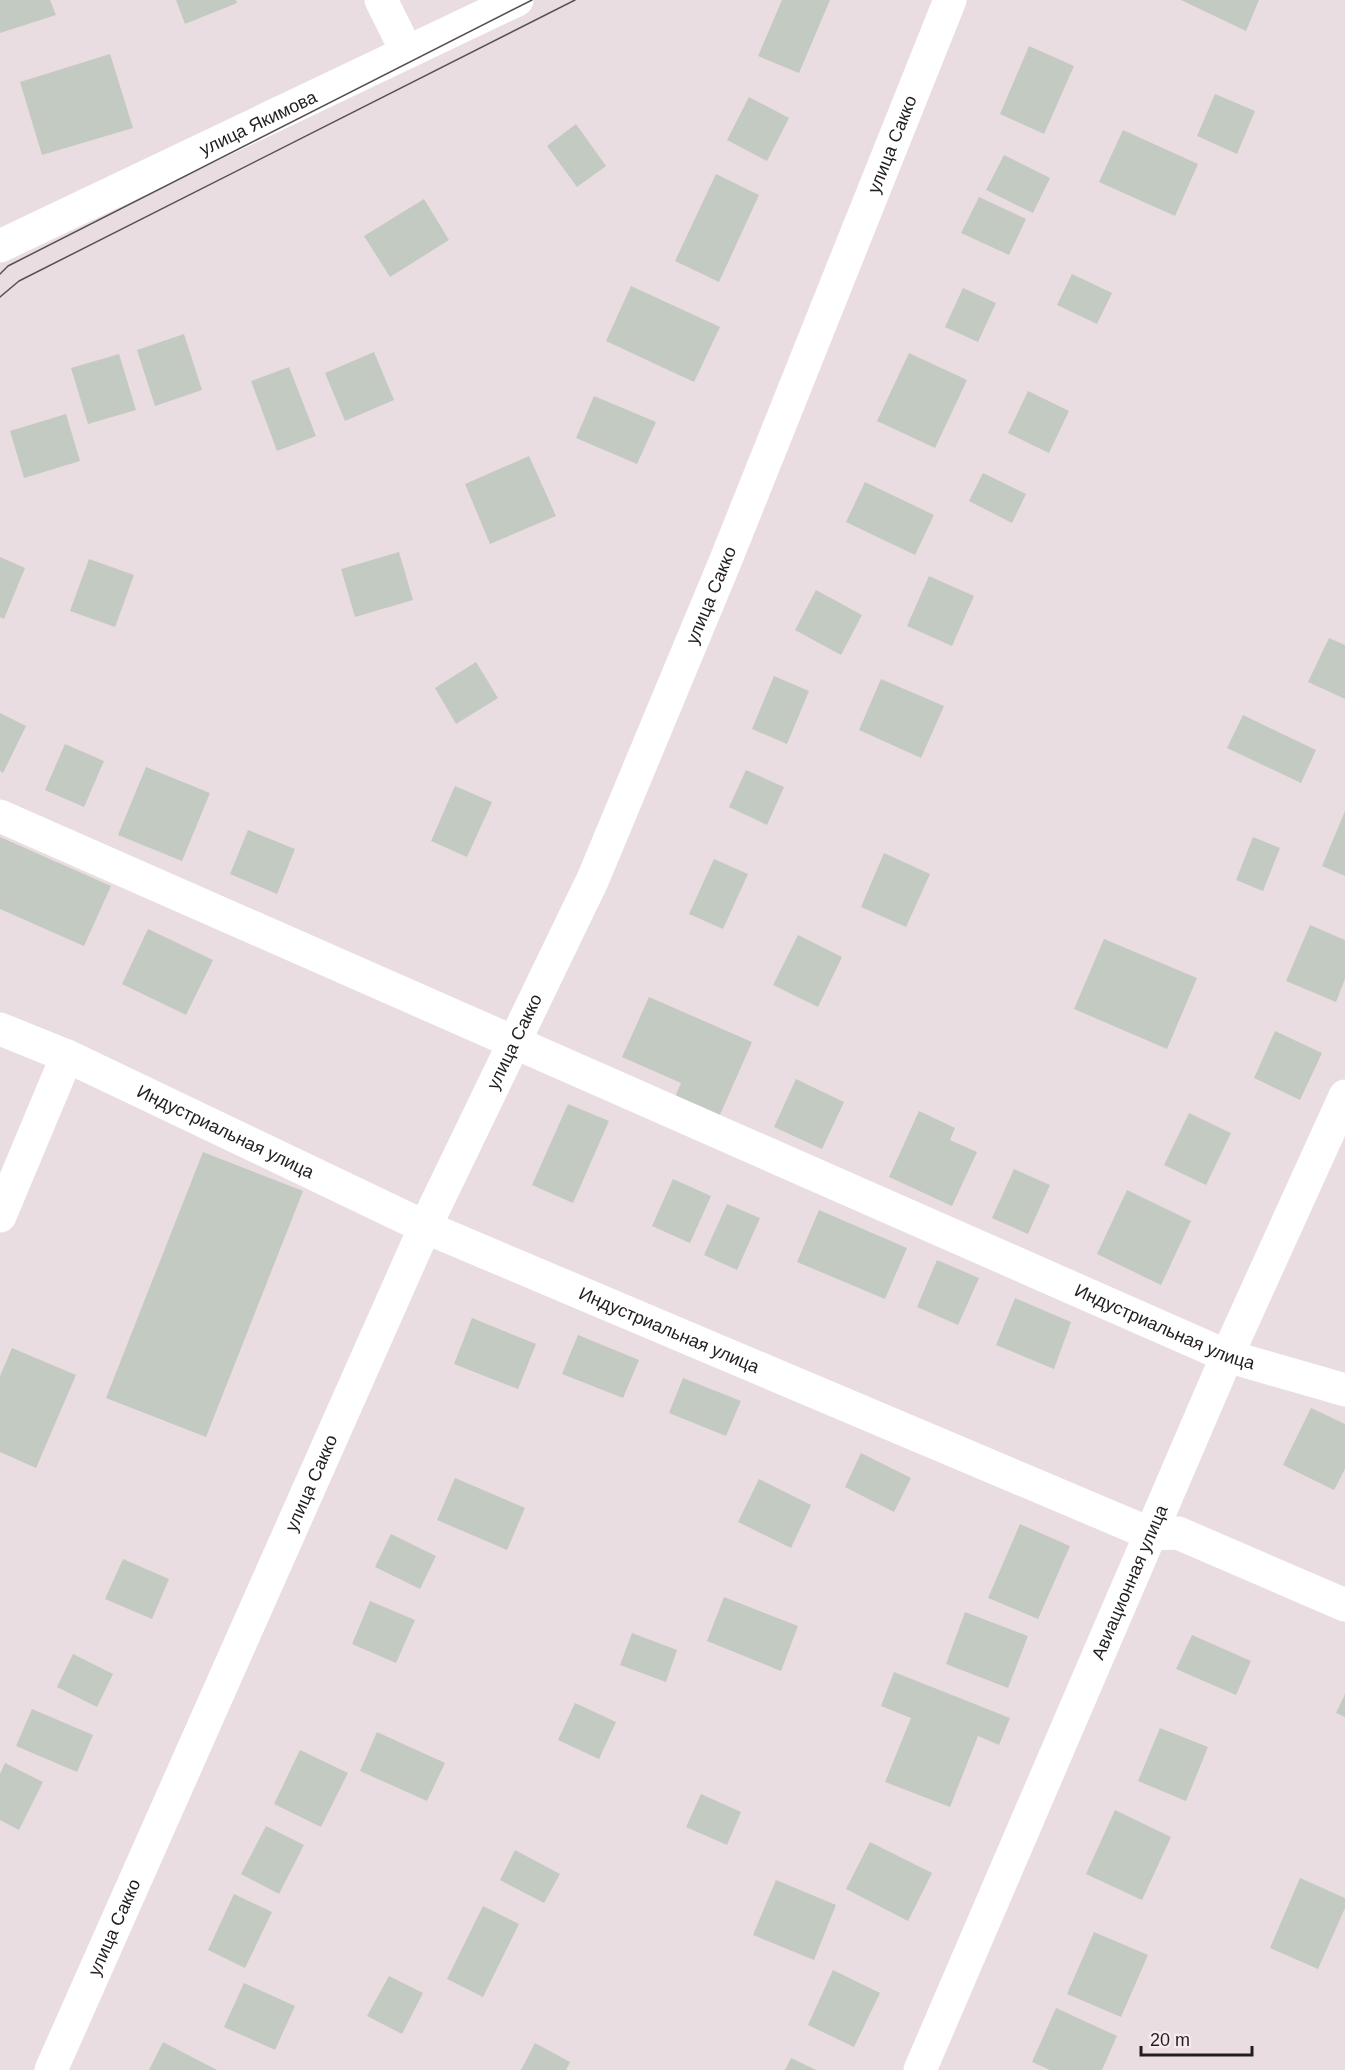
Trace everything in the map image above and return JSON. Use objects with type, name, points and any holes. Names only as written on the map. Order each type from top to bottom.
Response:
[{"type":"street","points":[[381,0],[407,51]]},
{"type":"street","name":"улица Якимова","points":[[0,246],[517,0]]},
{"type":"street","name":"улица Сакко","points":[[51,2070],[425,1227],[593,879],[725,562],[950,0]]},
{"type":"street","name":"Индустриальная улица","points":[[0,816],[1227,1356],[1345,1390]]},
{"type":"street","name":"Индустриальная улица","points":[[0,1029],[67,1056],[425,1227],[1151,1534],[1178,1533],[1345,1605]]},
{"type":"street","points":[[0,1216],[67,1056]]},
{"type":"street","name":"Авиационная улица","points":[[920,2070],[1227,1356],[1345,1096]]},
{"type":"building","points":[[0,0],[50,0],[56,15],[0,33]]},
{"type":"building","points":[[176,0],[236,0],[237,3],[185,24]]},
{"type":"building","points":[[782,0],[830,0],[799,73],[758,56]]},
{"type":"building","points":[[1181,0],[1259,0],[1246,31]]},
{"type":"building","points":[[1029,46],[1074,66],[1044,134],[1000,114]]},
{"type":"building","points":[[110,54],[133,128],[42,155],[20,82]]},
{"type":"building","points":[[1215,94],[1255,111],[1237,154],[1197,136]]},
{"type":"building","points":[[749,97],[789,118],[767,161],[727,140]]},
{"type":"building","points":[[576,124],[606,166],[577,187],[547,146]]},
{"type":"building","points":[[1123,130],[1198,164],[1175,216],[1099,182]]},
{"type":"building","points":[[1004,155],[1050,178],[1033,213],[986,190]]},
{"type":"building","points":[[716,174],[759,195],[719,282],[675,261]]},
{"type":"building","points":[[979,197],[1026,219],[1009,255],[961,233]]},
{"type":"building","points":[[424,199],[449,240],[390,277],[364,236]]},
{"type":"building","points":[[1072,274],[1112,293],[1097,324],[1057,305]]},
{"type":"building","points":[[631,286],[720,327],[694,382],[606,341]]},
{"type":"building","points":[[963,288],[996,303],[978,342],[945,327]]},
{"type":"building","points":[[184,334],[202,390],[155,406],[137,350]]},
{"type":"building","points":[[374,352],[394,400],[345,421],[325,373]]},
{"type":"building","points":[[909,353],[967,380],[935,448],[877,421]]},
{"type":"building","points":[[119,354],[136,410],[88,424],[71,368]]},
{"type":"building","points":[[289,367],[316,436],[277,451],[251,381]]},
{"type":"building","points":[[1028,391],[1069,411],[1049,453],[1008,433]]},
{"type":"building","points":[[594,396],[656,422],[637,464],[576,438]]},
{"type":"building","points":[[66,414],[80,461],[24,478],[10,431]]},
{"type":"building","points":[[529,456],[556,516],[490,544],[465,484]]},
{"type":"building","points":[[983,473],[1026,494],[1012,523],[969,501]]},
{"type":"building","points":[[865,482],[934,515],[915,555],[846,522]]},
{"type":"building","points":[[399,552],[413,600],[355,617],[341,569]]},
{"type":"building","points":[[0,557],[25,568],[4,619],[0,617]]},
{"type":"building","points":[[89,559],[134,575],[115,627],[70,611]]},
{"type":"building","points":[[929,576],[974,596],[952,646],[907,626]]},
{"type":"building","points":[[816,590],[862,615],[841,655],[795,630]]},
{"type":"building","points":[[1329,638],[1345,645],[1345,699],[1308,682]]},
{"type":"building","points":[[476,662],[498,698],[456,724],[435,688]]},
{"type":"building","points":[[774,676],[809,691],[787,744],[752,729]]},
{"type":"building","points":[[881,679],[944,706],[921,758],[859,730]]},
{"type":"building","points":[[0,713],[26,726],[3,773],[0,771]]},
{"type":"building","points":[[1243,715],[1316,750],[1301,783],[1227,748]]},
{"type":"building","points":[[65,744],[104,761],[84,807],[45,790]]},
{"type":"building","points":[[146,767],[210,793],[182,861],[118,835]]},
{"type":"building","points":[[746,770],[784,787],[767,825],[729,807]]},
{"type":"building","points":[[455,786],[492,802],[467,857],[431,841]]},
{"type":"building","points":[[1345,811],[1345,876],[1322,866]]},
{"type":"building","points":[[248,830],[295,849],[277,894],[230,874]]},
{"type":"building","points":[[0,837],[111,886],[84,946],[0,909]]},
{"type":"building","points":[[1253,837],[1280,848],[1263,891],[1236,880]]},
{"type":"building","points":[[884,853],[930,874],[906,927],[861,907]]},
{"type":"building","points":[[714,859],[748,874],[723,929],[689,914]]},
{"type":"building","points":[[1310,925],[1345,940],[1345,979],[1336,1002],[1286,981]]},
{"type":"building","points":[[148,929],[213,960],[186,1015],[122,984]]},
{"type":"building","points":[[798,935],[842,957],[818,1007],[773,985]]},
{"type":"building","points":[[1104,939],[1197,978],[1167,1049],[1074,1009]]},
{"type":"building","points":[[649,997],[752,1042],[719,1117],[675,1097],[681,1083],[622,1057]]},
{"type":"building","points":[[1275,1031],[1322,1053],[1300,1100],[1254,1078]]},
{"type":"building","points":[[796,1079],[844,1102],[822,1149],[774,1127]]},
{"type":"building","points":[[568,1104],[609,1121],[573,1203],[532,1185]]},
{"type":"building","points":[[919,1111],[955,1128],[950,1140],[977,1152],[952,1206],[889,1177]]},
{"type":"building","points":[[1189,1113],[1231,1133],[1206,1185],[1164,1165]]},
{"type":"building","points":[[203,1152],[303,1191],[206,1437],[106,1398]]},
{"type":"building","points":[[1014,1169],[1050,1185],[1028,1234],[992,1218]]},
{"type":"building","points":[[673,1179],[711,1196],[690,1243],[652,1226]]},
{"type":"building","points":[[1127,1190],[1191,1221],[1161,1285],[1097,1254]]},
{"type":"building","points":[[727,1204],[760,1218],[737,1270],[704,1255]]},
{"type":"building","points":[[819,1210],[907,1248],[885,1299],[797,1262]]},
{"type":"building","points":[[937,1260],[979,1278],[958,1325],[917,1307]]},
{"type":"building","points":[[1015,1298],[1071,1322],[1054,1369],[996,1345]]},
{"type":"building","points":[[472,1318],[536,1344],[518,1389],[454,1364]]},
{"type":"building","points":[[578,1335],[639,1360],[623,1398],[562,1374]]},
{"type":"building","points":[[12,1348],[76,1375],[36,1468],[0,1452],[0,1376]]},
{"type":"building","points":[[683,1378],[741,1401],[726,1436],[669,1413]]},
{"type":"building","points":[[1311,1408],[1345,1424],[1345,1469],[1334,1490],[1283,1465]]},
{"type":"building","points":[[861,1453],[911,1478],[894,1512],[845,1487]]},
{"type":"building","points":[[455,1478],[525,1508],[507,1550],[437,1520]]},
{"type":"building","points":[[759,1479],[811,1505],[791,1548],[738,1522]]},
{"type":"building","points":[[1020,1524],[1070,1546],[1038,1619],[988,1598]]},
{"type":"building","points":[[391,1534],[436,1556],[420,1589],[375,1567]]},
{"type":"building","points":[[123,1559],[169,1579],[152,1619],[105,1599]]},
{"type":"building","points":[[724,1597],[798,1626],[781,1671],[707,1641]]},
{"type":"building","points":[[370,1601],[415,1620],[396,1663],[352,1644]]},
{"type":"building","points":[[965,1612],[1028,1636],[1008,1688],[946,1664]]},
{"type":"building","points":[[632,1633],[677,1650],[666,1682],[620,1665]]},
{"type":"building","points":[[1192,1635],[1251,1661],[1236,1695],[1176,1669]]},
{"type":"building","points":[[73,1654],[113,1674],[97,1707],[57,1687]]},
{"type":"building","points":[[894,1672],[1010,1718],[999,1745],[978,1736],[950,1807],[885,1782],[911,1718],[881,1706]]},
{"type":"building","points":[[1345,1694],[1345,1717],[1336,1713]]},
{"type":"building","points":[[575,1703],[616,1722],[599,1759],[558,1740]]},
{"type":"building","points":[[32,1709],[93,1735],[77,1772],[16,1746]]},
{"type":"building","points":[[1160,1728],[1208,1747],[1186,1801],[1138,1781]]},
{"type":"building","points":[[377,1732],[445,1763],[427,1801],[360,1771]]},
{"type":"building","points":[[300,1750],[348,1773],[321,1827],[274,1804]]},
{"type":"building","points":[[5,1763],[43,1782],[19,1830],[0,1820],[0,1774]]},
{"type":"building","points":[[701,1794],[741,1812],[727,1845],[686,1827]]},
{"type":"building","points":[[1115,1810],[1171,1837],[1142,1900],[1086,1874]]},
{"type":"building","points":[[266,1826],[304,1845],[279,1894],[241,1874]]},
{"type":"building","points":[[870,1842],[932,1873],[908,1921],[846,1889]]},
{"type":"building","points":[[515,1850],[560,1874],[544,1903],[500,1880]]},
{"type":"building","points":[[1300,1878],[1345,1898],[1345,1908],[1318,1969],[1270,1948]]},
{"type":"building","points":[[776,1880],[836,1905],[814,1960],[753,1935]]},
{"type":"building","points":[[234,1894],[272,1912],[245,1968],[208,1950]]},
{"type":"building","points":[[483,1906],[519,1924],[483,1997],[447,1979]]},
{"type":"building","points":[[1094,1932],[1148,1955],[1121,2017],[1067,1994]]},
{"type":"building","points":[[833,1970],[880,1993],[854,2047],[808,2025]]},
{"type":"building","points":[[389,1976],[423,1993],[402,2034],[367,2016]]},
{"type":"building","points":[[244,1983],[295,2006],[275,2050],[224,2027]]},
{"type":"building","points":[[1056,2008],[1117,2036],[1102,2070],[1050,2070],[1032,2062]]},
{"type":"building","points":[[163,2042],[217,2070],[149,2070]]},
{"type":"building","points":[[535,2043],[570,2062],[566,2070],[521,2070]]},
{"type":"building","points":[[791,2058],[816,2070],[785,2070]]},
{"type":"tram line","points":[[0,274],[8,266],[532,0]]},
{"type":"tram line","points":[[0,297],[19,281],[575,0]]}]
